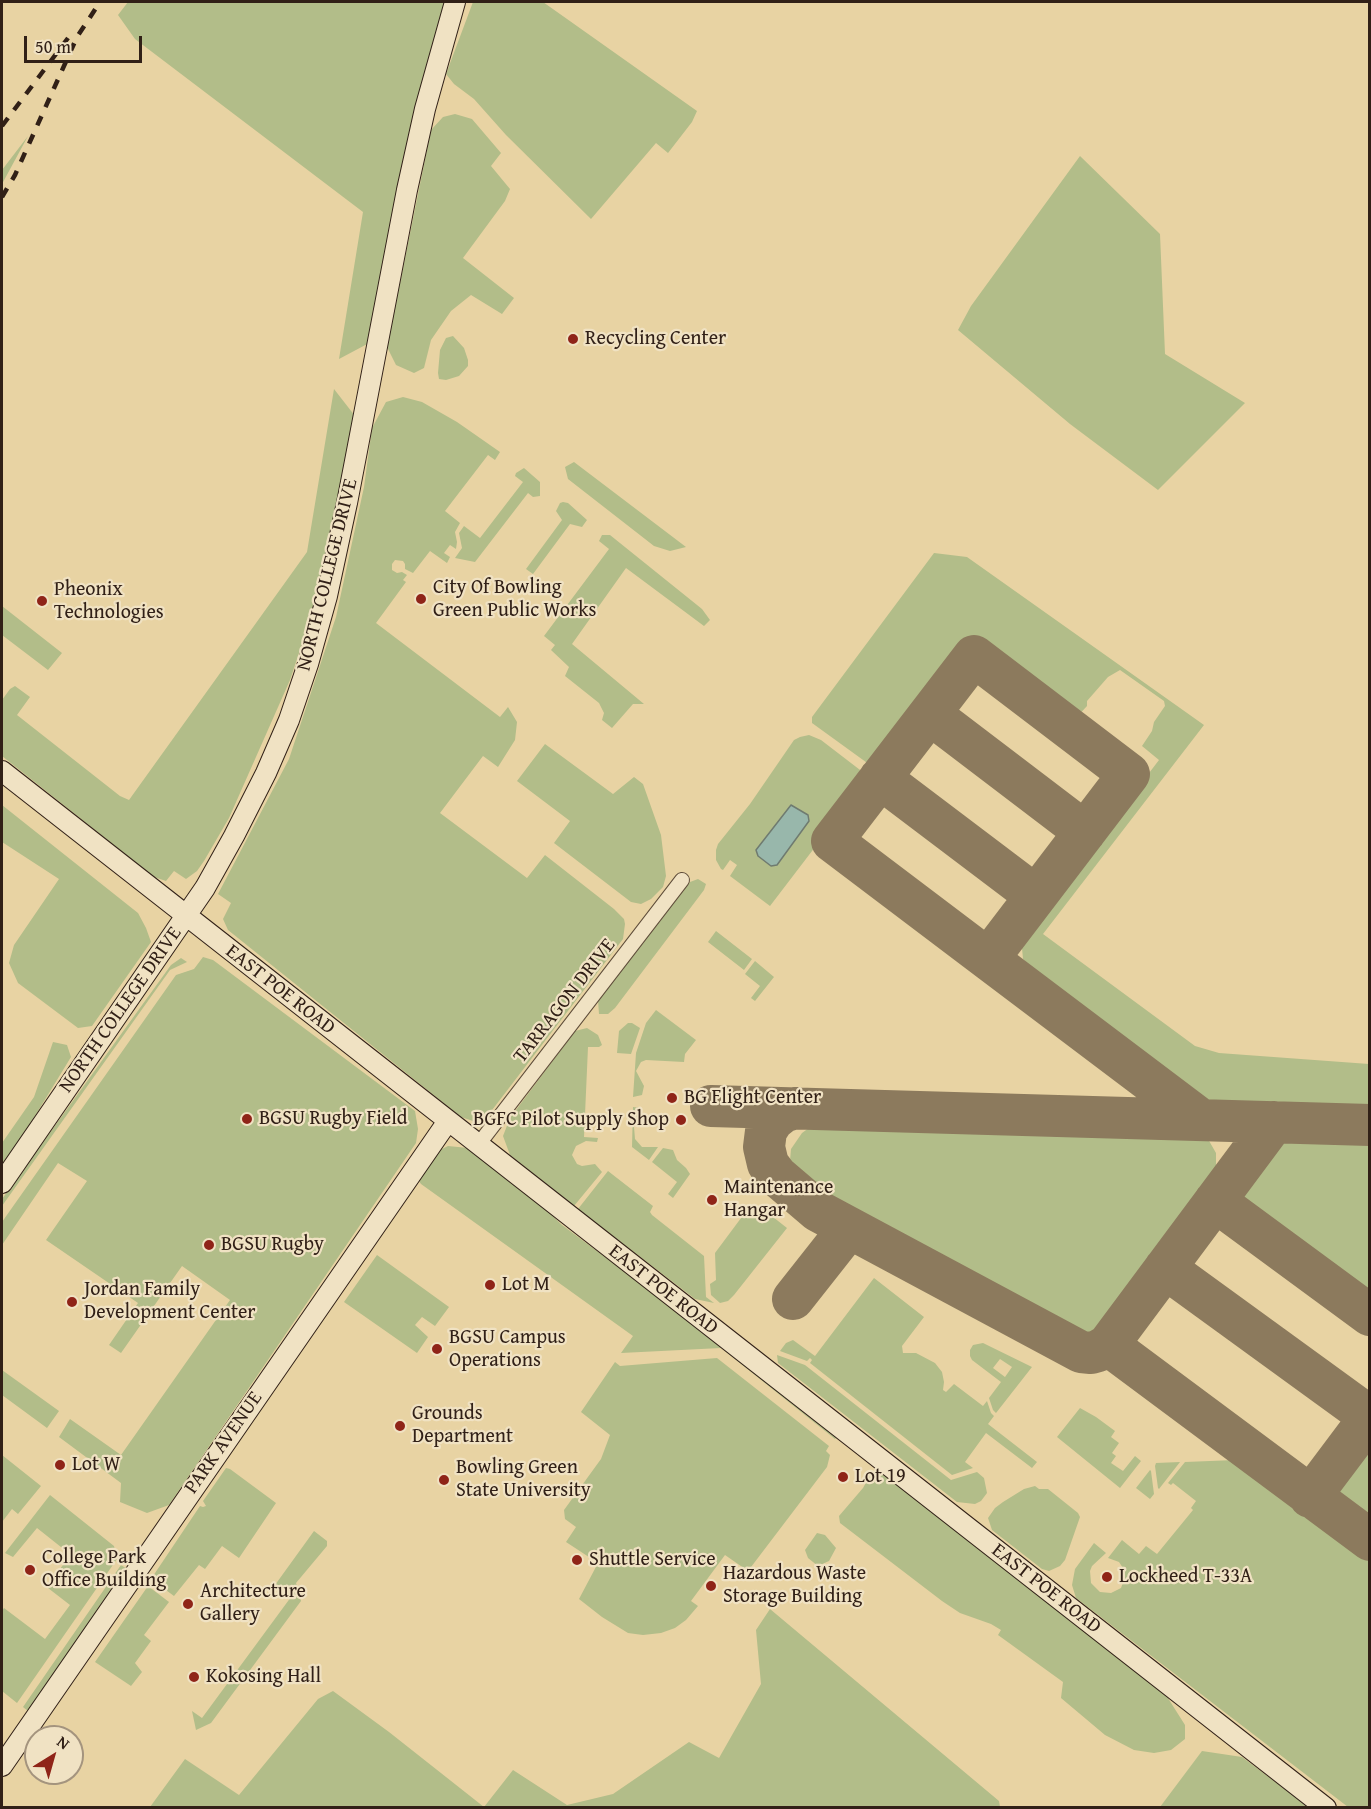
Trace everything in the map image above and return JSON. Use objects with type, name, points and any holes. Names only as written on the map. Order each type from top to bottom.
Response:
[{"type":"street","name":"NORTH COLLEGE DRIVE","points":[[2,1183],[205,888],[266,773],[289,720],[309,664],[327,596],[348,503],[407,189],[425,109],[455,2]]},
{"type":"street","name":"EAST POE ROAD","points":[[2,771],[1326,1808]]},
{"type":"street","name":"TARRAGON DRIVE","points":[[478,1145],[682,880]]},
{"type":"street","name":"PARK AVENUE","points":[[2,1766],[448,1121]]},
{"type":"green space","points":[[128,2],[448,2],[408,138],[371,342],[339,359],[363,212],[135,39],[118,15]]},
{"type":"green space","points":[[473,2],[543,2],[697,111],[692,122],[668,153],[656,143],[591,219],[506,135],[474,99],[454,84],[446,74]]},
{"type":"green space","points":[[455,114],[472,119],[501,153],[491,166],[510,189],[505,201],[463,258],[514,298],[502,314],[471,295],[451,311],[431,340],[424,368],[414,373],[396,365],[387,347],[431,130],[443,117]]},
{"type":"green space","points":[[28,136],[2,184],[2,170]]},
{"type":"green space","points":[[1080,156],[1160,234],[1165,354],[1245,403],[1158,490],[1070,424],[958,330],[971,306]]},
{"type":"green space","points":[[453,336],[464,348],[468,366],[459,376],[446,380],[439,379],[440,350],[446,338]]},
{"type":"green space","points":[[334,389],[355,416],[325,559],[308,626],[290,680],[229,818],[204,861],[197,871],[186,879],[174,871],[166,881],[154,877],[2,756],[2,700],[15,686],[30,697],[17,715],[120,796],[129,800],[307,552]]},
{"type":"green space","points":[[403,397],[422,402],[457,422],[500,452],[495,460],[488,455],[445,511],[460,523],[455,532],[456,549],[450,545],[444,553],[450,557],[447,563],[430,551],[413,573],[405,569],[403,561],[395,560],[392,570],[407,575],[403,580],[406,582],[376,623],[500,717],[508,707],[517,722],[515,740],[498,767],[483,756],[440,813],[527,878],[545,855],[614,909],[624,919],[625,924],[623,939],[486,1118],[476,1122],[461,1117],[228,930],[223,919],[231,903],[218,894],[289,759],[336,617],[364,487],[372,428],[386,402]]},
{"type":"green space","points":[[574,462],[686,547],[670,551],[654,546],[568,479],[565,467]]},
{"type":"green space","points":[[524,468],[540,482],[540,496],[533,497],[528,493],[475,562],[455,558],[462,548],[459,533],[464,526],[480,538],[523,482],[515,476]]},
{"type":"green space","points":[[563,502],[568,503],[587,520],[582,527],[570,524],[533,574],[526,569],[562,520],[556,511]]},
{"type":"green space","points":[[602,535],[610,535],[702,609],[710,620],[704,626],[626,568],[572,644],[644,704],[633,704],[612,728],[602,720],[604,713],[599,703],[565,676],[569,667],[551,650],[555,645],[544,636],[609,549],[599,541]]},
{"type":"green space","points":[[934,553],[967,557],[1204,725],[1043,934],[1195,1046],[1219,1053],[1369,1064],[1369,1109],[1213,1105],[1031,968],[1023,959],[1024,937],[1159,760],[1142,746],[1165,706],[1164,701],[1120,670],[1108,677],[1074,720],[974,641],[882,761],[870,765],[812,723],[812,717]]},
{"type":"green space","points":[[2,606],[62,653],[48,670],[2,635]]},
{"type":"green space","points":[[809,735],[821,740],[864,773],[864,783],[770,906],[730,876],[737,865],[730,860],[723,870],[721,869],[716,860],[716,850],[718,844],[750,804],[794,740]]},
{"type":"green space","points":[[545,744],[613,794],[634,777],[643,784],[661,835],[666,876],[663,887],[651,899],[641,904],[631,902],[554,843],[570,821],[517,781]]},
{"type":"green space","points":[[2,805],[138,913],[146,928],[151,942],[92,1026],[78,1028],[18,983],[9,963],[14,945],[59,879],[2,842]]},
{"type":"green space","points":[[698,879],[706,884],[704,890],[615,1008],[608,1014],[599,1014],[598,1000],[690,882]]},
{"type":"green space","points":[[716,931],[752,959],[744,970],[708,942]]},
{"type":"green space","points":[[203,957],[213,960],[415,1111],[418,1129],[416,1143],[169,1505],[147,1513],[120,1502],[121,1483],[59,1437],[70,1419],[121,1455],[230,1300],[182,1266],[121,1353],[109,1345],[138,1303],[46,1240],[87,1181],[58,1163],[2,1245],[2,1222],[176,975],[194,969]]},
{"type":"green space","points":[[181,958],[187,962],[170,970],[2,1206],[2,1199],[171,965]]},
{"type":"green space","points":[[755,961],[774,977],[755,1001],[751,998],[760,986],[745,974]]},
{"type":"green space","points":[[656,1010],[696,1040],[685,1054],[684,1062],[646,1060],[641,1062],[636,1071],[644,1086],[642,1095],[633,1097],[636,1053],[646,1023]]},
{"type":"green space","points":[[628,1023],[640,1028],[631,1054],[617,1053],[619,1031]]},
{"type":"green space","points":[[587,1028],[598,1035],[602,1045],[588,1047],[584,1137],[598,1138],[597,1142],[586,1141],[576,1146],[572,1155],[577,1164],[582,1166],[595,1164],[602,1172],[574,1206],[510,1155],[503,1136],[510,1118],[575,1031]]},
{"type":"green space","points":[[53,1042],[67,1045],[71,1057],[2,1170],[2,1143],[34,1097]]},
{"type":"green space","points":[[633,1107],[640,1108],[643,1119],[634,1127],[635,1139],[642,1147],[658,1147],[649,1160],[632,1147]]},
{"type":"green space","points":[[817,1122],[1198,1134],[1208,1139],[1216,1153],[1216,1170],[1209,1186],[1103,1327],[1091,1333],[1080,1332],[840,1204],[797,1171],[790,1161],[791,1149],[802,1133]]},
{"type":"green space","points":[[1285,1140],[1369,1143],[1369,1304],[1244,1210],[1239,1191],[1272,1148]]},
{"type":"green space","points":[[448,1146],[468,1148],[526,1190],[562,1225],[726,1347],[839,1435],[835,1439],[721,1348],[621,1353],[633,1336],[421,1184],[417,1178],[436,1152]]},
{"type":"green space","points":[[663,1148],[673,1150],[677,1160],[690,1174],[673,1198],[668,1194],[677,1182],[652,1162]]},
{"type":"green space","points":[[608,1171],[653,1206],[650,1212],[652,1215],[704,1256],[706,1297],[714,1303],[695,1299],[578,1209]]},
{"type":"green space","points":[[747,1210],[753,1215],[773,1217],[787,1228],[734,1295],[728,1301],[720,1303],[711,1295],[710,1284],[716,1280],[715,1253]]},
{"type":"green space","points":[[377,1255],[449,1307],[435,1326],[422,1317],[415,1325],[428,1337],[417,1353],[344,1302]]},
{"type":"green space","points":[[874,1278],[924,1317],[902,1346],[903,1353],[916,1353],[935,1363],[942,1372],[943,1390],[946,1392],[954,1384],[983,1406],[987,1401],[994,1416],[988,1424],[1037,1462],[1032,1468],[986,1433],[965,1462],[973,1468],[952,1475],[810,1363],[812,1360],[810,1358],[807,1361],[780,1351],[786,1343],[793,1340],[815,1356]]},
{"type":"green space","points":[[983,1343],[1032,1367],[996,1413],[989,1398],[1001,1382],[972,1360],[970,1350],[973,1345]],"holes":[[[1000,1359],[1012,1367],[1005,1377],[993,1368]]]},
{"type":"green space","points":[[777,1355],[805,1365],[951,1480],[977,1472],[984,1478],[987,1493],[981,1501],[975,1504],[957,1502],[778,1363]]},
{"type":"green space","points":[[717,1358],[829,1446],[826,1451],[830,1455],[827,1467],[748,1571],[725,1555],[691,1601],[698,1606],[686,1620],[675,1628],[661,1633],[643,1635],[628,1633],[579,1599],[598,1563],[566,1542],[576,1527],[565,1519],[564,1510],[601,1459],[610,1435],[581,1412],[615,1362],[620,1366]]},
{"type":"green space","points":[[2,1370],[59,1411],[47,1428],[2,1395]]},
{"type":"green space","points":[[1080,1408],[1115,1431],[1111,1437],[1119,1443],[1112,1453],[1116,1456],[1111,1463],[1123,1471],[1135,1456],[1141,1461],[1120,1488],[1057,1437]]},
{"type":"green space","points":[[1369,1434],[1369,1523],[1340,1501],[1333,1483]]},
{"type":"green space","points":[[2,1455],[41,1486],[18,1514],[12,1509],[2,1522]]},
{"type":"green space","points":[[1235,1460],[1369,1559],[1369,1807],[1348,1807],[1076,1598],[1072,1585],[1075,1569],[1094,1543],[1106,1553],[1092,1566],[1091,1583],[1100,1592],[1111,1593],[1121,1588],[1125,1577],[1125,1571],[1119,1562],[1108,1558],[1122,1540],[1139,1554],[1146,1546],[1157,1554],[1193,1510],[1191,1508],[1196,1501],[1173,1483],[1171,1485],[1168,1483],[1185,1462]]},
{"type":"green space","points":[[1180,1462],[1159,1489],[1156,1463]]},
{"type":"green space","points":[[226,1468],[276,1503],[239,1558],[222,1546],[205,1569],[199,1565],[174,1596],[151,1579],[200,1506],[206,1506],[203,1501]]},
{"type":"green space","points":[[1150,1470],[1154,1494],[1150,1499],[1136,1488]]},
{"type":"green space","points":[[872,1472],[890,1477],[1166,1695],[1185,1725],[1185,1739],[1171,1750],[1154,1753],[1134,1750],[1105,1735],[1061,1698],[1063,1682],[998,1635],[1001,1630],[960,1613],[840,1523],[839,1516],[863,1488]]},
{"type":"green space","points":[[1035,1486],[1039,1489],[1048,1489],[1080,1517],[1065,1560],[1060,1566],[1049,1571],[1042,1569],[992,1530],[988,1518],[1003,1502],[1024,1489]]},
{"type":"green space","points":[[50,1495],[114,1546],[117,1559],[17,1703],[2,1691],[2,1611],[4,1608],[45,1639],[70,1605],[48,1588],[48,1584],[71,1555],[37,1528],[13,1557],[5,1553]]},
{"type":"green space","points":[[314,1531],[327,1541],[327,1546],[296,1583],[301,1601],[211,1723],[196,1730],[192,1711],[202,1718],[291,1597],[275,1585]]},
{"type":"green space","points":[[817,1533],[825,1535],[836,1548],[829,1561],[818,1566],[808,1558],[805,1550]]},
{"type":"green space","points":[[121,1565],[127,1569],[28,1711],[23,1707]]},
{"type":"green space","points":[[148,1586],[169,1602],[144,1635],[151,1641],[135,1663],[142,1672],[131,1686],[95,1662]]},
{"type":"green space","points":[[770,1609],[999,1801],[1000,1807],[484,1807],[513,1770],[567,1805],[613,1794],[689,1742],[719,1758],[761,1684],[756,1630]]},
{"type":"green space","points":[[333,1691],[484,1807],[150,1807],[185,1759],[239,1795],[318,1699]]},
{"type":"green space","points":[[1202,1751],[1242,1757],[1309,1807],[1160,1807]]},
{"type":"shaded area","points":[[791,805],[808,815],[809,821],[777,865],[771,866],[758,856],[756,850]]},
{"type":"taxiway","points":[[988,959],[1129,774],[974,656],[832,841],[988,959],[1200,1119]]},
{"type":"taxiway","points":[[930,714],[1085,832]]},
{"type":"taxiway","points":[[880,778],[1036,896]]},
{"type":"taxiway","points":[[711,1106],[1370,1125]]},
{"type":"taxiway","points":[[796,1108],[783,1112],[773,1120],[766,1131],[764,1147],[768,1164],[777,1176],[818,1211],[1081,1352],[1091,1353],[1108,1345],[1274,1122]]},
{"type":"taxiway","points":[[1215,1201],[1370,1315]]},
{"type":"taxiway","points":[[793,1299],[849,1228]]},
{"type":"taxiway","points":[[1165,1268],[1370,1417]]},
{"type":"taxiway","points":[[1108,1345],[1370,1540]]},
{"type":"taxiway","points":[[1310,1497],[1370,1417]]},
{"type":"railway","points":[[2,197],[15,175],[77,37],[100,2]]},
{"type":"railway","points":[[2,126],[74,30]]},
{"type":"place","name":"Recycling Center","points":[[573,339]]},
{"type":"place","name":"City Of Bowling Green Public Works","points":[[421,599]]},
{"type":"place","name":"Pheonix Technologies","points":[[42,601]]},
{"type":"place","name":"BG Flight Center","points":[[672,1098]]},
{"type":"place","name":"BGSU Rugby Field","points":[[247,1119]]},
{"type":"place","name":"BGFC Pilot Supply Shop","points":[[681,1120]]},
{"type":"place","name":"Maintenance Hangar","points":[[712,1200]]},
{"type":"place","name":"BGSU Rugby","points":[[209,1245]]},
{"type":"place","name":"Lot M","points":[[490,1285]]},
{"type":"place","name":"Jordan Family Development Center","points":[[72,1302]]},
{"type":"place","name":"BGSU Campus Operations","points":[[437,1349]]},
{"type":"place","name":"Grounds Department","points":[[400,1426]]},
{"type":"place","name":"Lot W","points":[[60,1465]]},
{"type":"place","name":"Lot 19","points":[[843,1477]]},
{"type":"place","name":"Bowling Green State University","points":[[444,1480]]},
{"type":"place","name":"Shuttle Service","points":[[577,1560]]},
{"type":"place","name":"College Park Office Building","points":[[30,1570]]},
{"type":"place","name":"Lockheed T-33A","points":[[1107,1577]]},
{"type":"place","name":"Hazardous Waste Storage Building","points":[[711,1586]]},
{"type":"place","name":"Architecture Gallery","points":[[188,1604]]},
{"type":"place","name":"Kokosing Hall","points":[[194,1677]]}]
